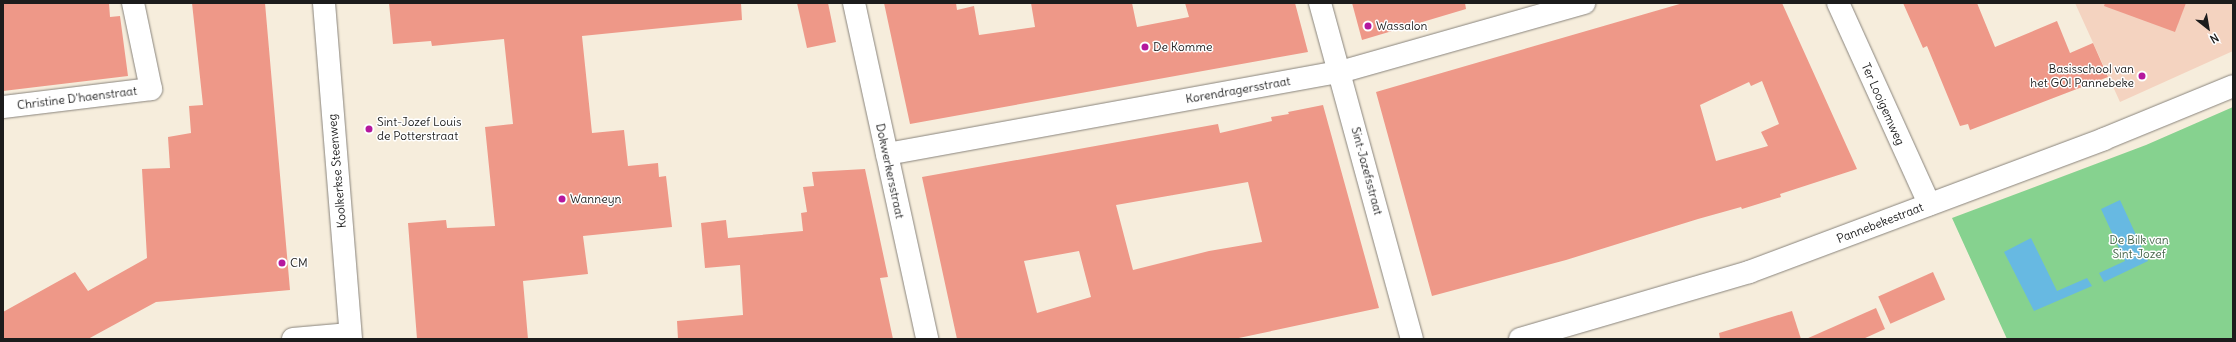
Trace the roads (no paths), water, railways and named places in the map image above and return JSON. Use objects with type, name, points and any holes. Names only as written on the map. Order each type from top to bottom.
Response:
[{"type":"street","name":"Christine D'haenstraat","points":[[3,108],[151,89],[133,3]]},
{"type":"street","name":"Koolkerkse Steenweg","points":[[324,3],[351,336]]},
{"type":"street","name":"Dokwerkersstraat","points":[[854,3],[927,339]]},
{"type":"street","name":"Sint-Jozefsstraat","points":[[1320,3],[1412,339]]},
{"type":"street","name":"Korendragersstraat","points":[[887,154],[1340,72],[1584,3]]},
{"type":"street","name":"Ter Looigemweg","points":[[1838,3],[1929,204]]},
{"type":"street","name":"Pannebekestraat","points":[[1520,339],[1749,272],[2104,139],[2233,86]]},
{"type":"street","points":[[293,339],[351,336]]},
{"type":"water","points":[[2120,200],[2148,261],[2104,282],[2099,273],[2125,261],[2101,209]]},
{"type":"water","points":[[2031,238],[2057,291],[2087,278],[2092,286],[2034,311],[2004,252]]},
{"type":"place","name":"Wassalon","points":[[1368,26]]},
{"type":"place","name":"De Komme","points":[[1145,47]]},
{"type":"place","name":"Basisschool van het GO! Pannebeke","points":[[2142,76]]},
{"type":"place","name":"Sint-Jozef Louis de Potterstraat","points":[[369,129]]},
{"type":"place","name":"Wanneyn","points":[[562,199]]},
{"type":"place","name":"CM","points":[[282,263]]},
{"type":"park label","name":"De Bilk van Sint-Jozef","points":[[2139,247]]}]
